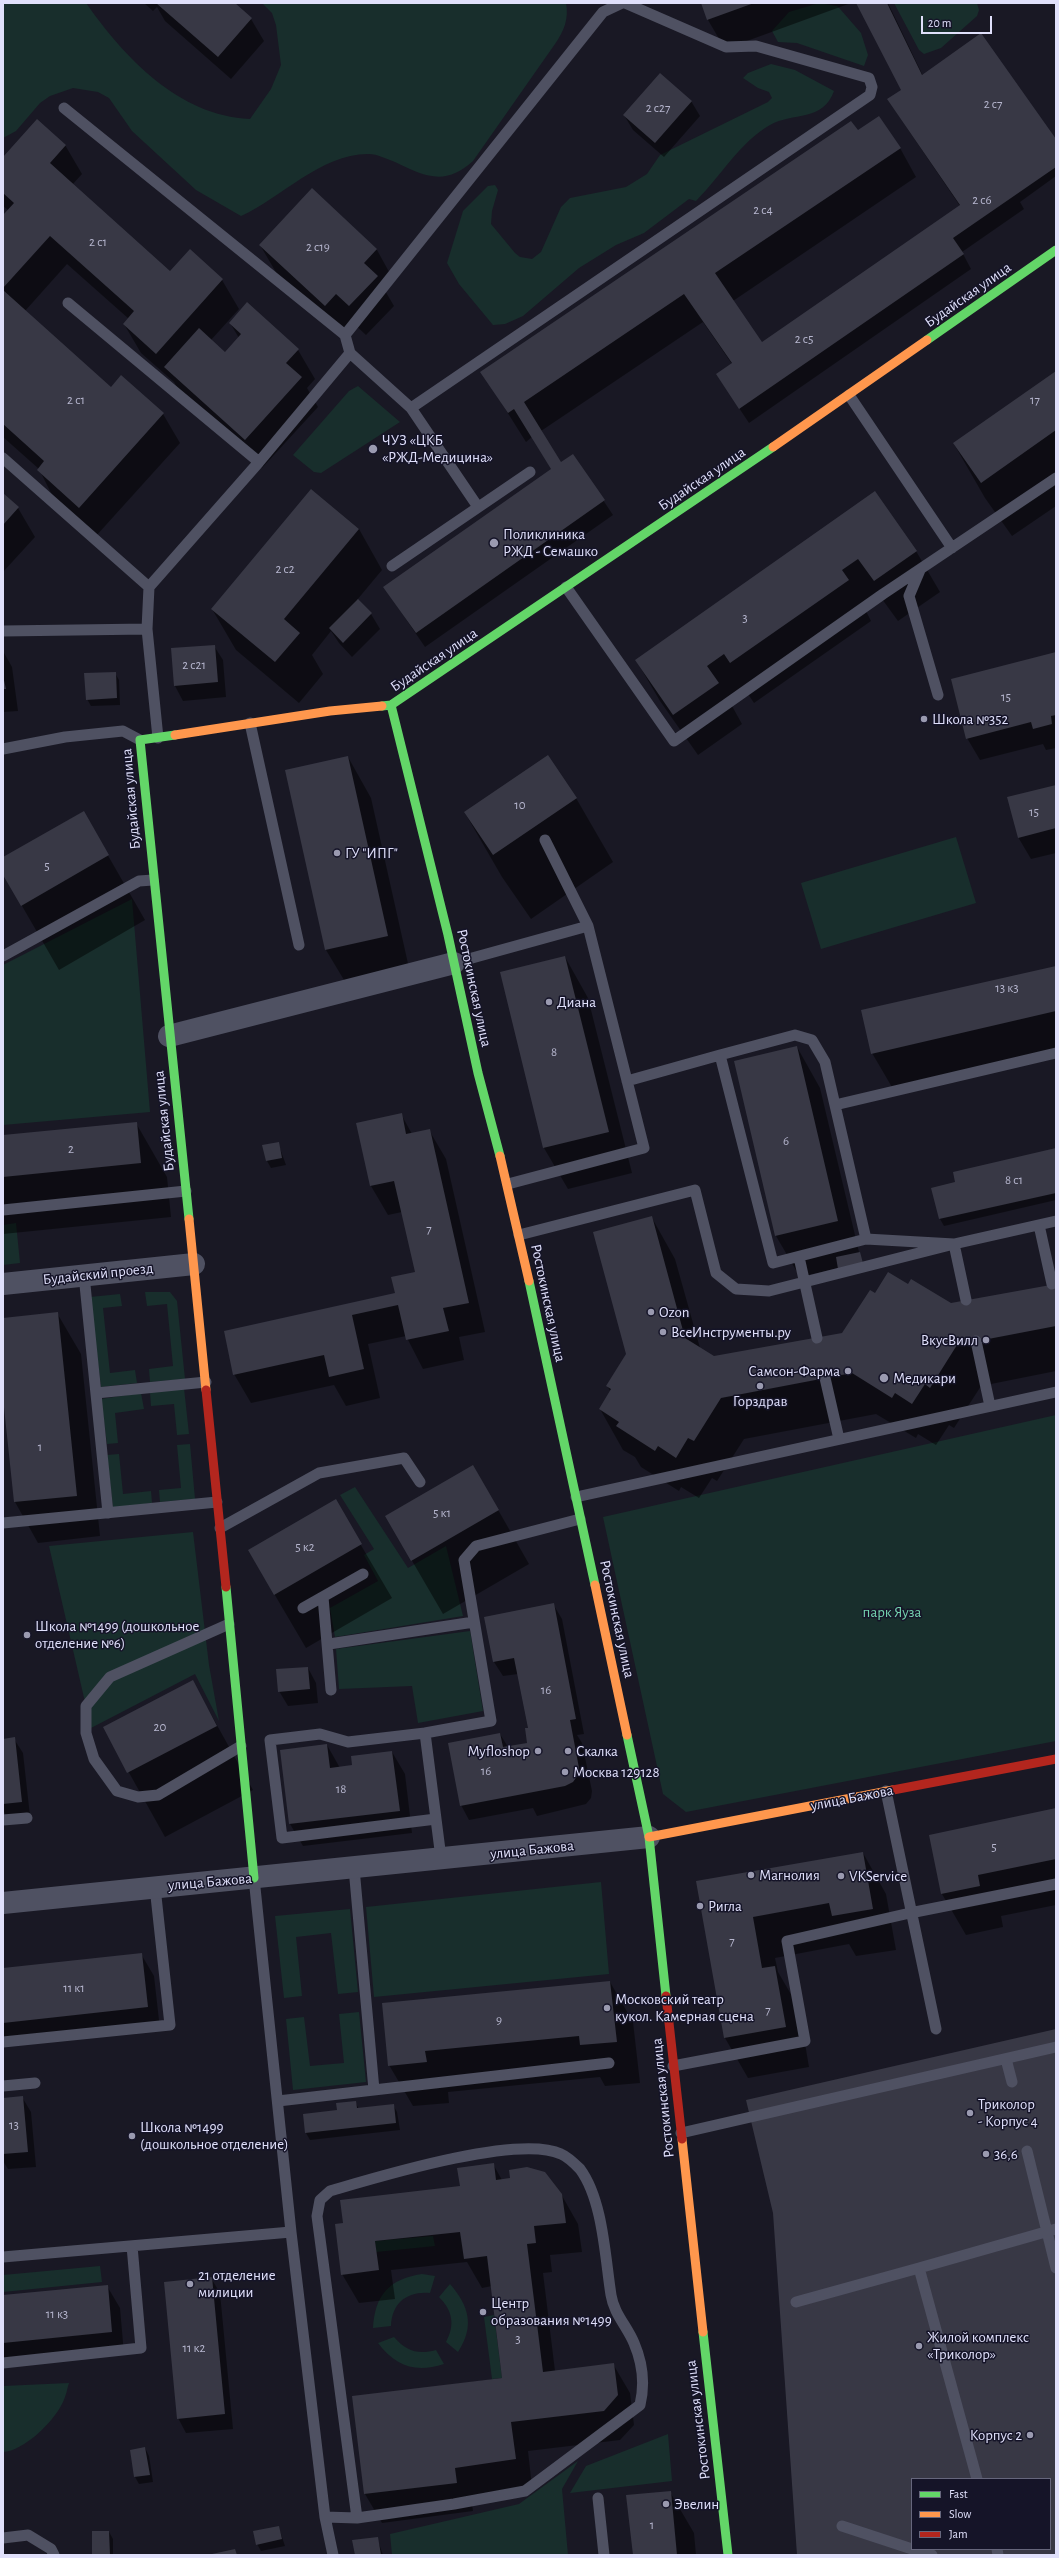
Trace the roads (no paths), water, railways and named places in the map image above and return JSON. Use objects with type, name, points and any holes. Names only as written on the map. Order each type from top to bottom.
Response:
[{"type":"street","name":"Будайская улица","points":[[254,1878],[206,1382],[169,1036],[140,740],[330,711],[391,705],[849,395],[1056,250]]},
{"type":"street","name":"Ростокинская улица","points":[[391,705],[454,963],[478,1073],[508,1184],[649,1837],[728,2555]]},
{"type":"street","points":[[169,1036],[454,963]]},
{"type":"street","name":"Будайский проезд","points":[[3,1284],[194,1264]]},
{"type":"street","name":"улица Бажова","points":[[3,1903],[649,1837],[1056,1759]]},
{"type":"lane","points":[[345,335],[603,12],[624,3],[726,47],[756,46],[869,78],[872,87],[870,95],[412,408]]},
{"type":"lane","points":[[64,108],[345,335],[350,353],[412,408],[478,507]]},
{"type":"lane","points":[[68,303],[258,462]]},
{"type":"lane","points":[[158,738],[147,629],[149,587],[258,462],[350,353]]},
{"type":"lane","points":[[849,395],[952,548]]},
{"type":"lane","points":[[3,458],[149,587]]},
{"type":"lane","points":[[3,472],[14,468]]},
{"type":"lane","points":[[392,566],[530,472]]},
{"type":"lane","points":[[566,587],[674,741],[920,570],[1056,478]]},
{"type":"lane","points":[[920,570],[909,596],[938,695]]},
{"type":"lane","points":[[3,631],[147,629]]},
{"type":"lane","points":[[250,723],[299,945]]},
{"type":"lane","points":[[3,749],[65,737],[122,731],[140,740]]},
{"type":"lane","points":[[508,1184],[644,1148],[588,926],[545,840]]},
{"type":"lane","points":[[3,956],[139,881],[153,880]]},
{"type":"lane","points":[[454,963],[588,926]]},
{"type":"lane","points":[[627,1081],[795,1035],[812,1040],[825,1062],[866,1239]]},
{"type":"lane","points":[[835,1105],[1056,1053]]},
{"type":"lane","points":[[720,1055],[773,1263],[866,1239],[954,1244]]},
{"type":"lane","points":[[519,1235],[695,1190],[716,1273],[736,1289],[769,1291],[954,1244],[1056,1221]]},
{"type":"lane","points":[[3,1210],[186,1191]]},
{"type":"lane","points":[[1039,1225],[1052,1284]]},
{"type":"lane","points":[[954,1244],[966,1300]]},
{"type":"lane","points":[[799,1257],[817,1338]]},
{"type":"lane","points":[[84,1275],[108,1513]]},
{"type":"lane","points":[[976,1341],[990,1406]]},
{"type":"lane","points":[[825,1378],[839,1439]]},
{"type":"lane","points":[[96,1393],[206,1382]]},
{"type":"lane","points":[[576,1497],[1056,1392]]},
{"type":"lane","points":[[220,1528],[319,1473],[404,1458],[420,1482]]},
{"type":"lane","points":[[3,1523],[217,1502]]},
{"type":"lane","points":[[436,1819],[282,1838],[270,1740],[320,1734],[348,1742],[425,1733],[491,1721],[464,1560],[476,1546],[580,1518]]},
{"type":"lane","points":[[303,1608],[363,1574]]},
{"type":"lane","points":[[323,1597],[331,1690]]},
{"type":"lane","points":[[328,1644],[474,1622]]},
{"type":"lane","points":[[229,1624],[110,1677],[86,1706],[86,1733],[94,1759],[117,1791],[138,1797],[158,1795],[241,1746]]},
{"type":"lane","points":[[425,1733],[441,1858]]},
{"type":"lane","points":[[886,1791],[910,1913],[936,2029]]},
{"type":"lane","points":[[3,1820],[27,1818]]},
{"type":"lane","points":[[354,1868],[374,2090]]},
{"type":"lane","points":[[254,1878],[291,2232],[325,2517],[333,2555]]},
{"type":"lane","points":[[673,2066],[805,2041],[787,1941],[910,1913],[1056,1884]]},
{"type":"lane","points":[[3,2042],[170,2025],[155,1887]]},
{"type":"lane","points":[[681,2133],[718,2123],[754,2117],[1056,2047]]},
{"type":"lane","points":[[1006,2059],[1012,2082]]},
{"type":"lane","points":[[278,2101],[609,2063]]},
{"type":"lane","points":[[3,2086],[34,2083]]},
{"type":"lane","points":[[325,2517],[357,2518],[525,2491],[640,2405],[644,2388],[642,2368],[634,2343],[613,2306],[594,2196],[579,2169],[561,2154],[518,2148],[478,2153],[338,2188],[330,2191],[320,2200],[317,2216],[357,2518]]},
{"type":"lane","points":[[1027,2151],[1051,2231],[1056,2268]]},
{"type":"lane","points":[[796,2302],[1051,2231]]},
{"type":"lane","points":[[3,2256],[291,2232]]},
{"type":"lane","points":[[3,2363],[141,2348],[132,2246]]},
{"type":"lane","points":[[919,2268],[977,2478]]},
{"type":"lane","points":[[598,2498],[604,2555]]},
{"type":"lane","points":[[842,2526],[911,2548]]},
{"type":"lane","points":[[3,2538],[28,2535],[51,2549],[54,2555]]},
{"type":"lane","points":[[916,2550],[932,2555]]},
{"type":"place","name":"ЧУЗ «ЦКБ «РЖД-Медицина»","points":[[373,449]]},
{"type":"place","name":"Поликлиника РЖД - Семашко","points":[[494,543]]},
{"type":"place","name":"Школа №352","points":[[924,719]]},
{"type":"place","name":"ГУ \"ИПГ\"","points":[[337,853]]},
{"type":"place","name":"Диана","points":[[549,1002]]},
{"type":"place","name":"Ozon","points":[[651,1312]]},
{"type":"place","name":"ВсеИнструменты.ру","points":[[663,1332]]},
{"type":"place","name":"ВкусВилл","points":[[986,1340]]},
{"type":"place","name":"Самсон-Фарма","points":[[848,1371]]},
{"type":"place","name":"Медикари","points":[[884,1378]]},
{"type":"place","name":"Горздрав","points":[[760,1386]]},
{"type":"place","name":"Школа №1499 (дошкольное отделение №6)","points":[[27,1635]]},
{"type":"place","name":"Myfloshop","points":[[538,1751]]},
{"type":"place","name":"Скалка","points":[[568,1751]]},
{"type":"place","name":"Москва 129128","points":[[565,1772]]},
{"type":"place","name":"Магнолия","points":[[751,1875]]},
{"type":"place","name":"VKService","points":[[841,1876]]},
{"type":"place","name":"Ригла","points":[[700,1906]]},
{"type":"place","name":"Московский театр кукол. Камерная сцена","points":[[607,2008]]},
{"type":"place","name":"Триколор - Корпус 4","points":[[970,2113]]},
{"type":"place","name":"Школа №1499 (дошкольное отделение)","points":[[132,2136]]},
{"type":"place","name":"36,6","points":[[986,2154]]},
{"type":"place","name":"21 отделение милиции","points":[[190,2284]]},
{"type":"place","name":"Центр образования №1499","points":[[483,2312]]},
{"type":"place","name":"Жилой комплекс «Триколор»","points":[[919,2346]]},
{"type":"place","name":"Корпус 2","points":[[1030,2435]]},
{"type":"place","name":"Эвелин","points":[[666,2504]]},
{"type":"park label","name":"парк Яуза","points":[[892,1612]]}]
